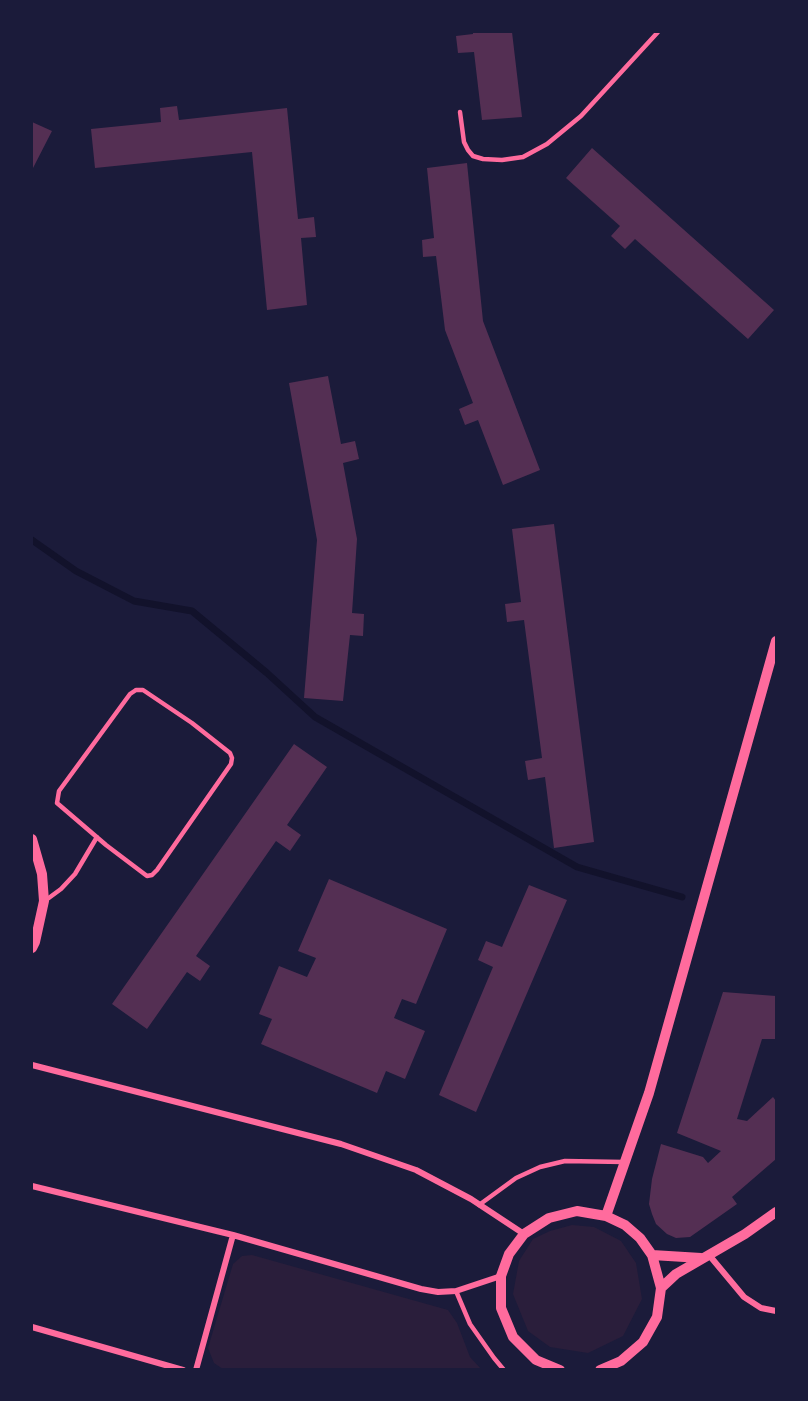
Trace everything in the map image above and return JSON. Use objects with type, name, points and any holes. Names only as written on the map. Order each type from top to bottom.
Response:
[{"type":"street","points":[[606,1216],[649,1093],[777,641]]},
{"type":"street","points":[[32,839],[42,874],[44,901],[32,948]]},
{"type":"street","points":[[32,1065],[340,1144],[416,1170],[479,1205],[524,1234]]},
{"type":"street","points":[[32,1185],[233,1235],[421,1289],[438,1292],[456,1291],[501,1276]]},
{"type":"street","points":[[560,1370],[536,1360],[513,1338],[501,1308],[501,1276],[509,1254],[524,1234],[549,1218],[577,1211],[606,1216],[625,1225],[640,1238],[652,1255],[660,1288],[657,1317],[643,1342],[621,1361],[600,1370]]},
{"type":"street","points":[[660,1288],[676,1274],[745,1234],[777,1212]]},
{"type":"street","points":[[196,1370],[233,1235]]},
{"type":"street","points":[[652,1255],[705,1257],[744,1297],[761,1308],[777,1311]]},
{"type":"street","points":[[32,1327],[183,1370]]},
{"type":"lane","points":[[460,112],[464,142],[473,156],[502,160],[523,157],[547,144],[581,116],[658,32]]},
{"type":"lane","points":[[136,690],[143,690],[163,703],[230,753],[231,764],[152,875],[147,876],[97,837],[57,803],[56,797],[130,694],[136,690]]},
{"type":"lane","points":[[44,901],[61,889],[75,874],[97,837]]},
{"type":"lane","points":[[479,1205],[516,1178],[540,1167],[565,1161],[625,1162]]},
{"type":"lane","points":[[456,1291],[470,1324],[504,1370]]},
{"type":"shaded area","points":[[572,1225],[594,1227],[621,1241],[636,1263],[642,1299],[623,1336],[588,1353],[550,1347],[528,1331],[513,1294],[519,1261],[533,1239]]},
{"type":"shaded area","points":[[252,1255],[448,1310],[457,1323],[470,1357],[481,1369],[223,1369],[214,1363],[208,1348],[233,1264],[242,1256]]},
{"type":"building","points":[[473,32],[512,32],[522,117],[482,120],[474,52],[458,53],[456,36],[473,34]]},
{"type":"building","points":[[177,106],[179,120],[287,108],[298,219],[314,217],[316,237],[301,238],[307,305],[267,310],[252,152],[95,168],[91,129],[161,122],[160,108]]},
{"type":"building","points":[[32,122],[52,131],[33,168],[32,168]]},
{"type":"building","points":[[592,148],[774,310],[748,339],[635,239],[625,249],[611,236],[620,226],[566,178]]},
{"type":"building","points":[[467,163],[483,321],[540,470],[503,485],[478,420],[465,425],[459,409],[473,403],[445,330],[436,256],[423,257],[422,240],[434,238],[427,168]]},
{"type":"building","points":[[328,376],[341,444],[355,441],[359,459],[343,463],[357,539],[352,613],[364,614],[363,636],[350,635],[343,701],[304,698],[317,540],[289,383]]},
{"type":"building","points":[[554,524],[594,842],[554,848],[545,777],[528,780],[525,761],[542,758],[524,620],[507,622],[505,604],[521,602],[512,529]]},
{"type":"building","points":[[294,744],[327,767],[287,825],[301,835],[290,851],[276,841],[196,956],[210,966],[200,981],[187,972],[147,1029],[112,1004]]},
{"type":"building","points":[[329,879],[447,929],[416,1004],[402,999],[394,1018],[425,1031],[405,1079],[386,1071],[377,1093],[261,1044],[272,1019],[259,1014],[279,966],[307,977],[316,958],[298,951]]},
{"type":"building","points":[[529,885],[567,900],[476,1112],[439,1095],[493,967],[478,960],[486,941],[502,947]]},
{"type":"building","points":[[723,992],[776,996],[776,1039],[762,1039],[737,1119],[747,1121],[773,1097],[776,1101],[776,1159],[732,1197],[737,1204],[690,1237],[676,1238],[667,1234],[656,1224],[649,1204],[652,1179],[661,1144],[703,1157],[708,1163],[721,1151],[677,1133]]},
{"type":"waterway","points":[[32,540],[76,571],[134,601],[192,611],[267,673],[315,717],[577,867],[682,897]]}]
